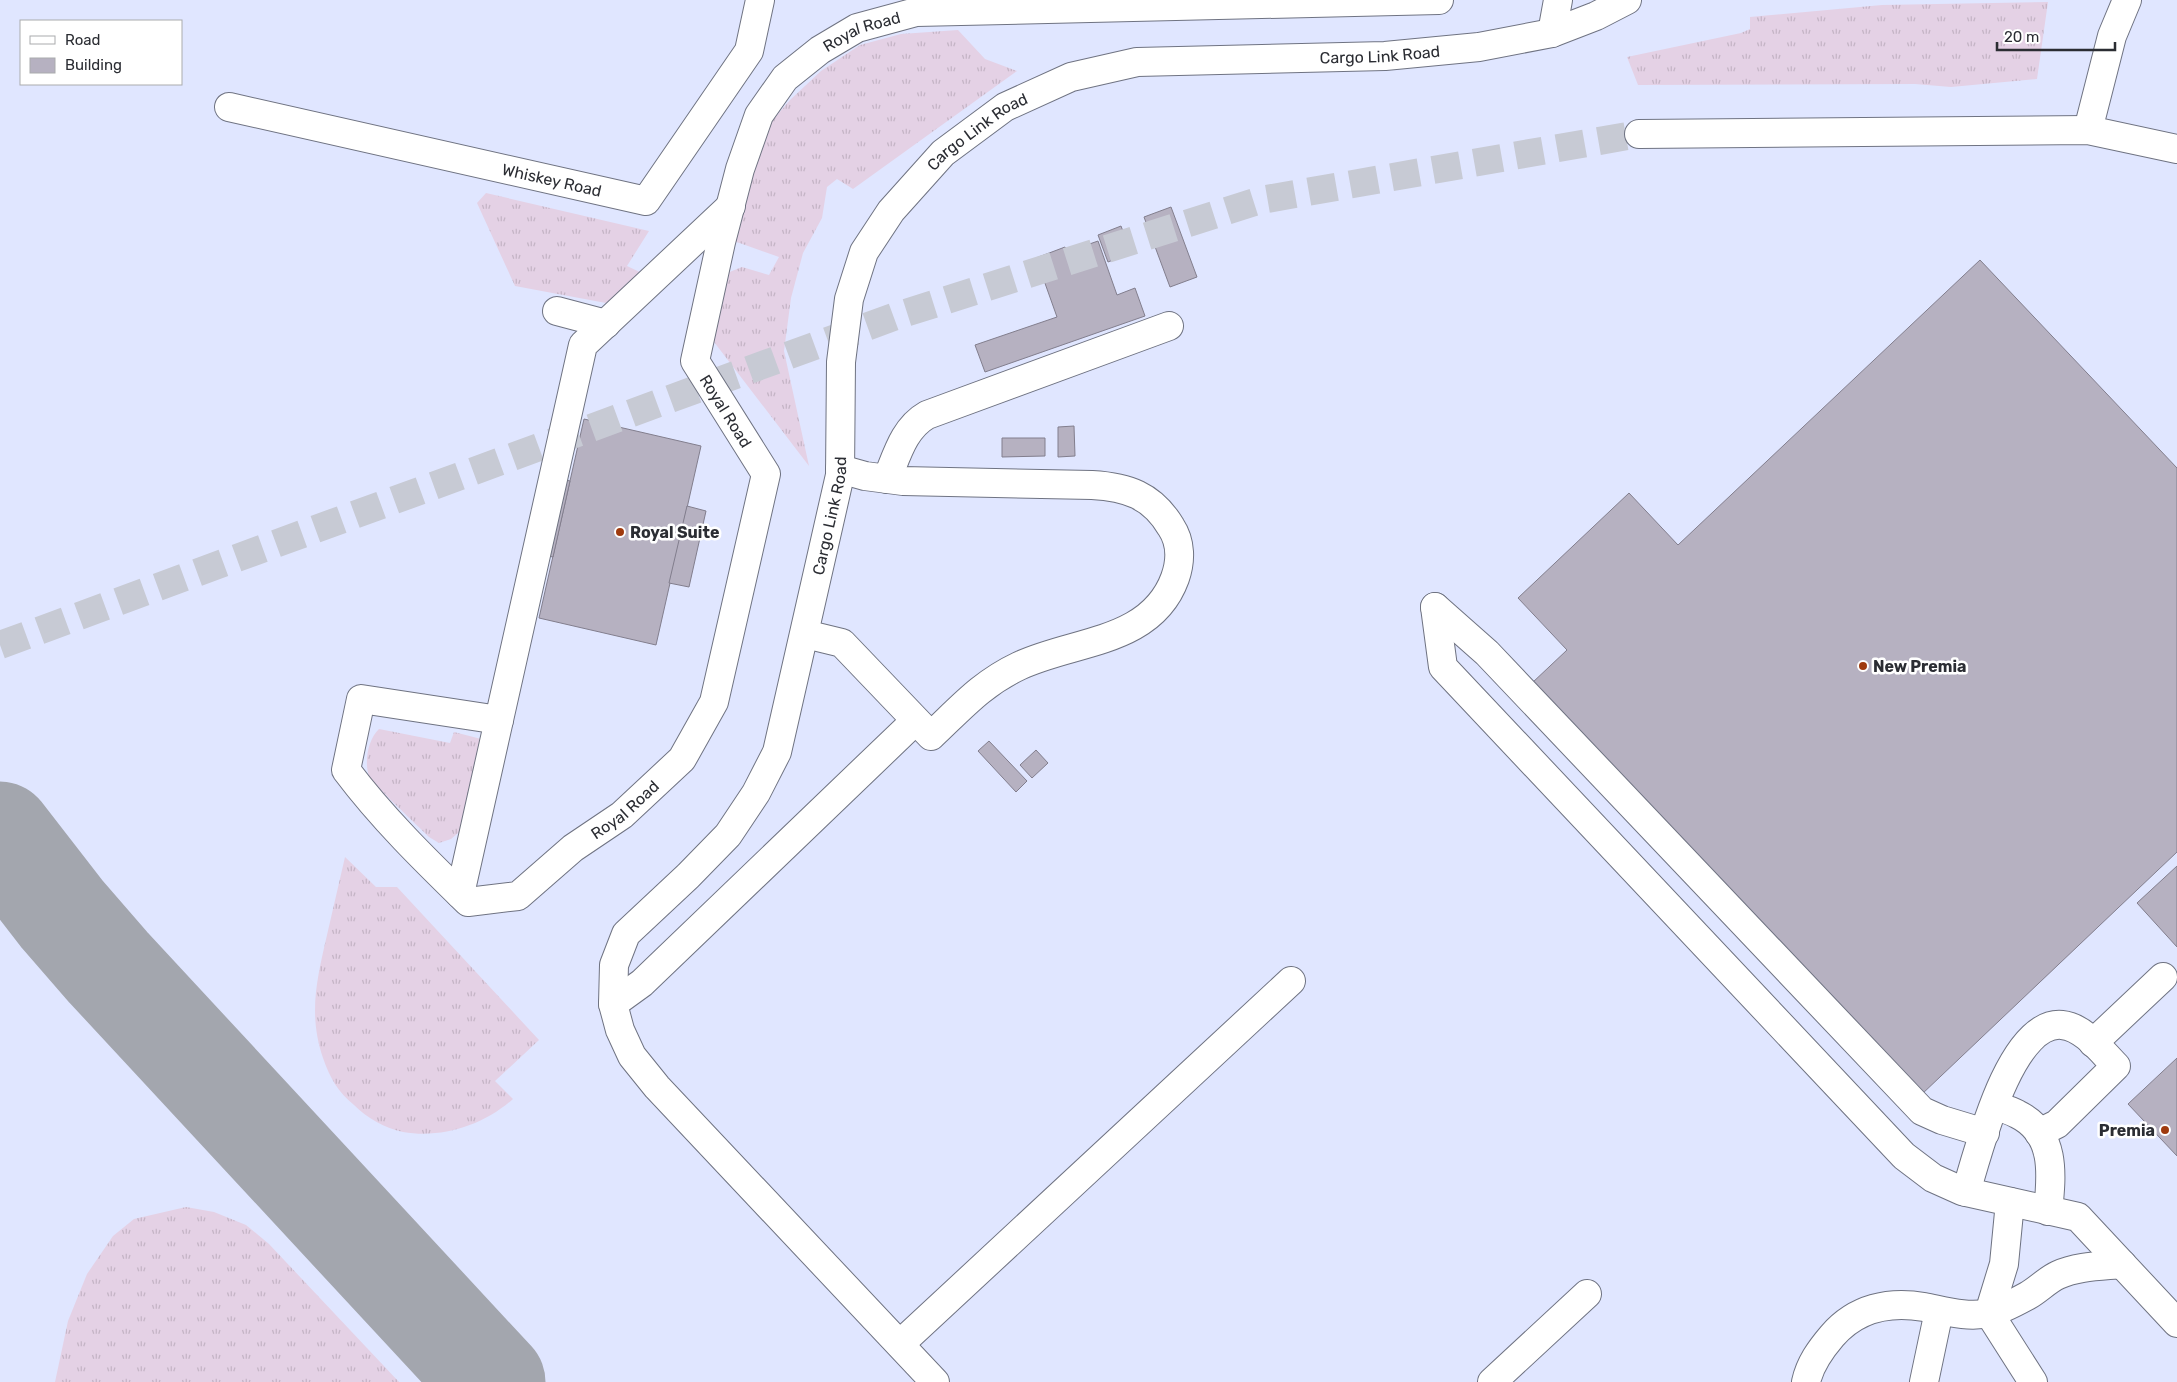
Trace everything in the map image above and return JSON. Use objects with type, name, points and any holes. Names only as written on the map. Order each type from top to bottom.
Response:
[{"type":"lane","name":"Whiskey Road","points":[[229,107],[646,201],[749,50],[760,0]]},
{"type":"lane","name":"Royal Road","points":[[499,720],[361,699],[346,770],[370,802],[416,852],[468,902],[518,896],[573,848],[622,815],[682,759],[714,702],[766,474],[695,361],[730,206],[740,169],[759,115],[785,78],[820,50],[857,28],[916,12],[1439,0]]},
{"type":"lane","points":[[1552,33],[1558,0]]},
{"type":"lane","name":"Cargo Link Road","points":[[935,1382],[657,1087],[632,1056],[620,1030],[613,1004],[614,965],[626,934],[688,876],[728,834],[756,793],[777,752],[805,634],[840,469],[841,362],[849,299],[864,252],[891,211],[943,153],[1006,107],[1071,77],[1137,62],[1385,56],[1479,47],[1552,33],[1596,16],[1627,0]]},
{"type":"lane","points":[[2088,130],[2112,36],[2127,0]]},
{"type":"lane","points":[[1639,134],[2088,130],[2177,149]]},
{"type":"lane","points":[[460,894],[583,345],[730,206]]},
{"type":"lane","points":[[557,311],[606,324]]},
{"type":"lane","points":[[887,479],[910,429],[922,418],[1169,326]]},
{"type":"lane","points":[[805,634],[842,643],[931,736],[978,691],[1005,673],[1033,660],[1128,630],[1147,617],[1171,588],[1178,569],[1179,549],[1175,533],[1165,516],[1152,502],[1122,488],[1092,485],[903,481],[865,476],[840,469]]},
{"type":"lane","points":[[1985,1133],[1942,1120],[1922,1111],[1487,653],[1435,607],[1443,667],[1904,1156],[1933,1178],[1966,1192],[2078,1218],[2177,1323]]},
{"type":"lane","points":[[613,1004],[642,983],[915,721]]},
{"type":"lane","points":[[2093,1043],[2163,977]]},
{"type":"lane","points":[[900,1344],[1291,981]]},
{"type":"lane","points":[[1966,1192],[2004,1081],[2018,1053],[2040,1030],[2051,1026],[2063,1025],[2079,1031],[2116,1066],[2057,1124],[2039,1133]]},
{"type":"lane","points":[[1995,1106],[2017,1114],[2032,1124],[2044,1140],[2051,1161],[2048,1211]]},
{"type":"lane","points":[[1988,1313],[2004,1264],[2010,1202]]},
{"type":"lane","points":[[1806,1382],[1808,1370],[1821,1348],[1836,1331],[1853,1317],[1876,1307],[1901,1305],[1961,1314],[1988,1313],[2027,1297],[2059,1275],[2090,1267],[2122,1264]]},
{"type":"lane","points":[[1492,1382],[1587,1294]]},
{"type":"lane","points":[[1924,1382],[1940,1311]]},
{"type":"lane","points":[[1988,1313],[2033,1382]]},
{"type":"shaded area","points":[[0,0],[2177,0],[2177,1382],[0,1382]]},
{"type":"green space","points":[[2048,2],[2037,79],[1951,87],[1915,84],[1638,85],[1627,57],[1741,33],[1750,29],[1750,17],[1882,5]]},
{"type":"green space","points":[[958,30],[985,59],[1017,71],[853,189],[837,179],[827,187],[822,218],[803,253],[791,298],[784,351],[809,466],[711,338],[722,275],[742,267],[769,275],[779,257],[734,241],[752,176],[772,121],[790,100],[821,71],[860,45],[901,34]]},
{"type":"green space","points":[[486,193],[649,231],[627,266],[644,274],[606,303],[515,286],[477,203]]},
{"type":"green space","points":[[379,729],[450,743],[454,732],[485,740],[464,828],[451,839],[439,843],[429,837],[372,781],[369,776],[367,758],[372,739]]},
{"type":"green space","points":[[345,857],[376,887],[397,887],[539,1040],[495,1081],[513,1099],[502,1108],[476,1123],[462,1128],[433,1133],[418,1134],[396,1130],[377,1122],[348,1100],[339,1090],[329,1072],[318,1042],[315,1011],[317,982]]},
{"type":"green space","points":[[186,1207],[214,1212],[246,1225],[269,1244],[399,1382],[55,1382],[68,1321],[87,1274],[113,1236],[134,1219]]},
{"type":"building","points":[[1171,207],[1197,277],[1170,287],[1144,217]]},
{"type":"building","points":[[1121,226],[1131,253],[1108,262],[1098,235]]},
{"type":"building","points":[[1098,241],[1117,295],[1135,288],[1145,316],[985,372],[975,345],[1057,317],[1036,258],[1065,247],[1067,252]]},
{"type":"building","name":"New Premia","points":[[1980,260],[2177,468],[2177,852],[1921,1095],[1532,683],[1567,650],[1518,598],[1629,493],[1678,545]]},
{"type":"building","name":"Royal Suite","points":[[584,419],[701,446],[656,645],[539,618]]},
{"type":"building","points":[[1074,426],[1075,456],[1058,457],[1058,427]]},
{"type":"building","points":[[1002,438],[1045,438],[1045,456],[1002,457]]},
{"type":"building","points":[[551,476],[570,481],[553,557],[534,553]]},
{"type":"building","points":[[687,506],[706,511],[689,587],[669,583]]},
{"type":"building","points":[[989,741],[1027,781],[1016,792],[978,751]]},
{"type":"building","points":[[1036,750],[1048,763],[1032,778],[1020,765]]},
{"type":"building","points":[[2177,866],[2177,947],[2137,903]]},
{"type":"building","name":"Premia","points":[[2177,1058],[2177,1156],[2128,1104]]},
{"type":"taxiway","points":[[0,834],[62,914],[108,967],[493,1382]]},
{"type":"tunnel","points":[[0,645],[896,316],[1261,200],[1639,134]]},
{"type":"place","name":"Royal Suite","points":[[620,532]]},
{"type":"place","name":"New Premia","points":[[1863,666]]},
{"type":"place","name":"Premia","points":[[2165,1130]]}]
